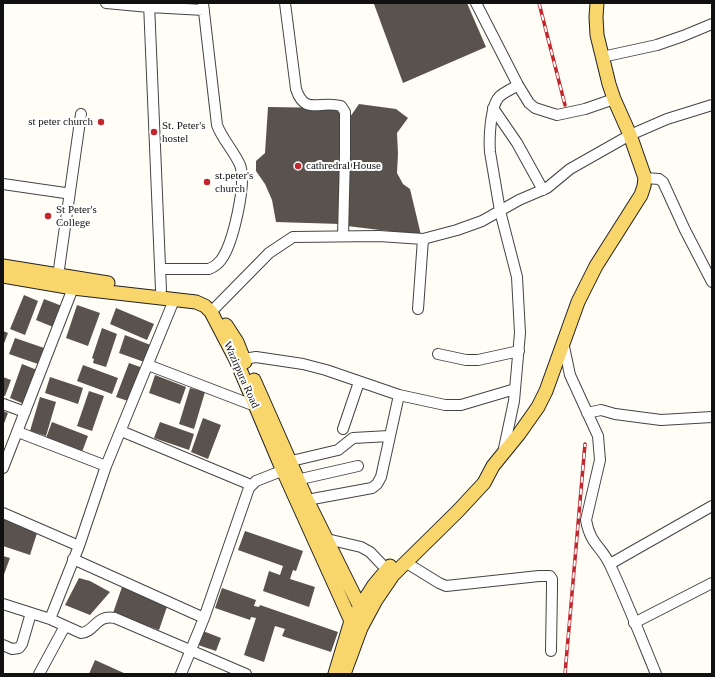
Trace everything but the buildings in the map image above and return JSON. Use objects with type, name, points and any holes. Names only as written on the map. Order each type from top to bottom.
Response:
[{"type":"main road","points":[[390,572],[405,562],[458,511],[484,483],[493,466],[538,407],[546,391],[578,302],[596,266],[641,195],[645,178],[630,135],[614,99],[602,57],[597,35],[597,3]]},
{"type":"main road","name":"Wazirpura Road","points":[[3,266],[58,276],[204,296],[209,299],[213,310],[240,359],[356,624]]},
{"type":"main road","points":[[3,276],[73,288],[196,302],[213,310]]},
{"type":"main road","name":"Wazirpura Road","points":[[240,359],[255,406],[288,470],[307,500],[364,611]]},
{"type":"main road","points":[[335,674],[356,624],[364,611],[376,600],[390,572],[424,533],[478,476],[493,466]]},
{"type":"main road","points":[[344,674],[356,624]]},
{"type":"street","points":[[106,3],[204,6],[217,125],[240,165],[242,172],[242,184],[236,223],[227,249],[216,265],[209,270],[160,269]]},
{"type":"street","points":[[285,3],[298,97],[302,102],[308,105],[334,104],[341,106],[345,112],[343,236]]},
{"type":"street","points":[[476,3],[518,85],[529,103],[535,108],[557,115],[585,109],[614,99]]},
{"type":"street","points":[[149,5],[161,290]]},
{"type":"street","points":[[602,57],[657,45],[712,24]]},
{"type":"street","points":[[502,456],[514,401],[520,334],[517,277],[500,211],[490,152],[493,108],[500,96],[518,85]]},
{"type":"street","points":[[213,310],[269,252],[293,237],[379,236],[423,239],[470,226],[547,188],[570,169],[630,135],[667,119],[712,105]]},
{"type":"street","points":[[493,108],[517,143],[543,190]]},
{"type":"street","points":[[58,276],[81,114]]},
{"type":"street","points":[[645,178],[659,179],[663,182],[685,230],[711,277]]},
{"type":"street","points":[[3,184],[65,193]]},
{"type":"street","points":[[418,309],[423,239]]},
{"type":"street","points":[[3,468],[73,288]]},
{"type":"street","points":[[50,619],[79,546],[106,466],[174,300]]},
{"type":"street","points":[[563,342],[570,375],[598,436],[600,460],[586,520],[587,529],[592,540],[610,564],[656,674]]},
{"type":"street","points":[[438,354],[466,360],[478,360],[519,351]]},
{"type":"street","points":[[240,359],[261,357],[303,364],[326,370],[399,395],[445,405],[461,405],[515,389]]},
{"type":"street","points":[[148,365],[255,406]]},
{"type":"street","points":[[343,429],[359,382]]},
{"type":"street","points":[[307,500],[374,487],[380,477],[399,395]]},
{"type":"street","points":[[3,404],[25,412]]},
{"type":"street","points":[[587,413],[601,410],[615,414],[661,420],[712,417]]},
{"type":"street","points":[[121,431],[251,485]]},
{"type":"street","points":[[18,432],[106,466]]},
{"type":"street","points":[[181,674],[204,618],[251,485],[256,481],[338,450],[353,438],[389,436]]},
{"type":"street","points":[[288,470],[358,466]]},
{"type":"street","points":[[610,564],[712,506]]},
{"type":"street","points":[[3,513],[79,546]]},
{"type":"street","points":[[327,539],[361,546],[370,552],[390,572]]},
{"type":"street","points":[[73,560],[204,618]]},
{"type":"street","points":[[405,562],[446,586],[550,576],[552,579],[551,651]]},
{"type":"street","points":[[634,622],[712,583]]},
{"type":"street","points":[[3,604],[50,619],[77,632],[84,632],[108,616],[115,618],[246,674]]},
{"type":"street","points":[[3,645],[12,649],[19,648],[22,644],[31,613]]},
{"type":"street","points":[[39,674],[64,626]]},
{"type":"railway","points":[[539,3],[565,105]]},
{"type":"railway","points":[[565,674],[585,444]]},
{"type":"place","name":"st peter church","points":[[101,122]]},
{"type":"place","name":"St. Peter's hostel","points":[[154,132]]},
{"type":"place","name":"cathredral House","points":[[298,166]]},
{"type":"place","name":"st.peter's church","points":[[207,182]]},
{"type":"place","name":"St Peter's College","points":[[48,216]]}]
